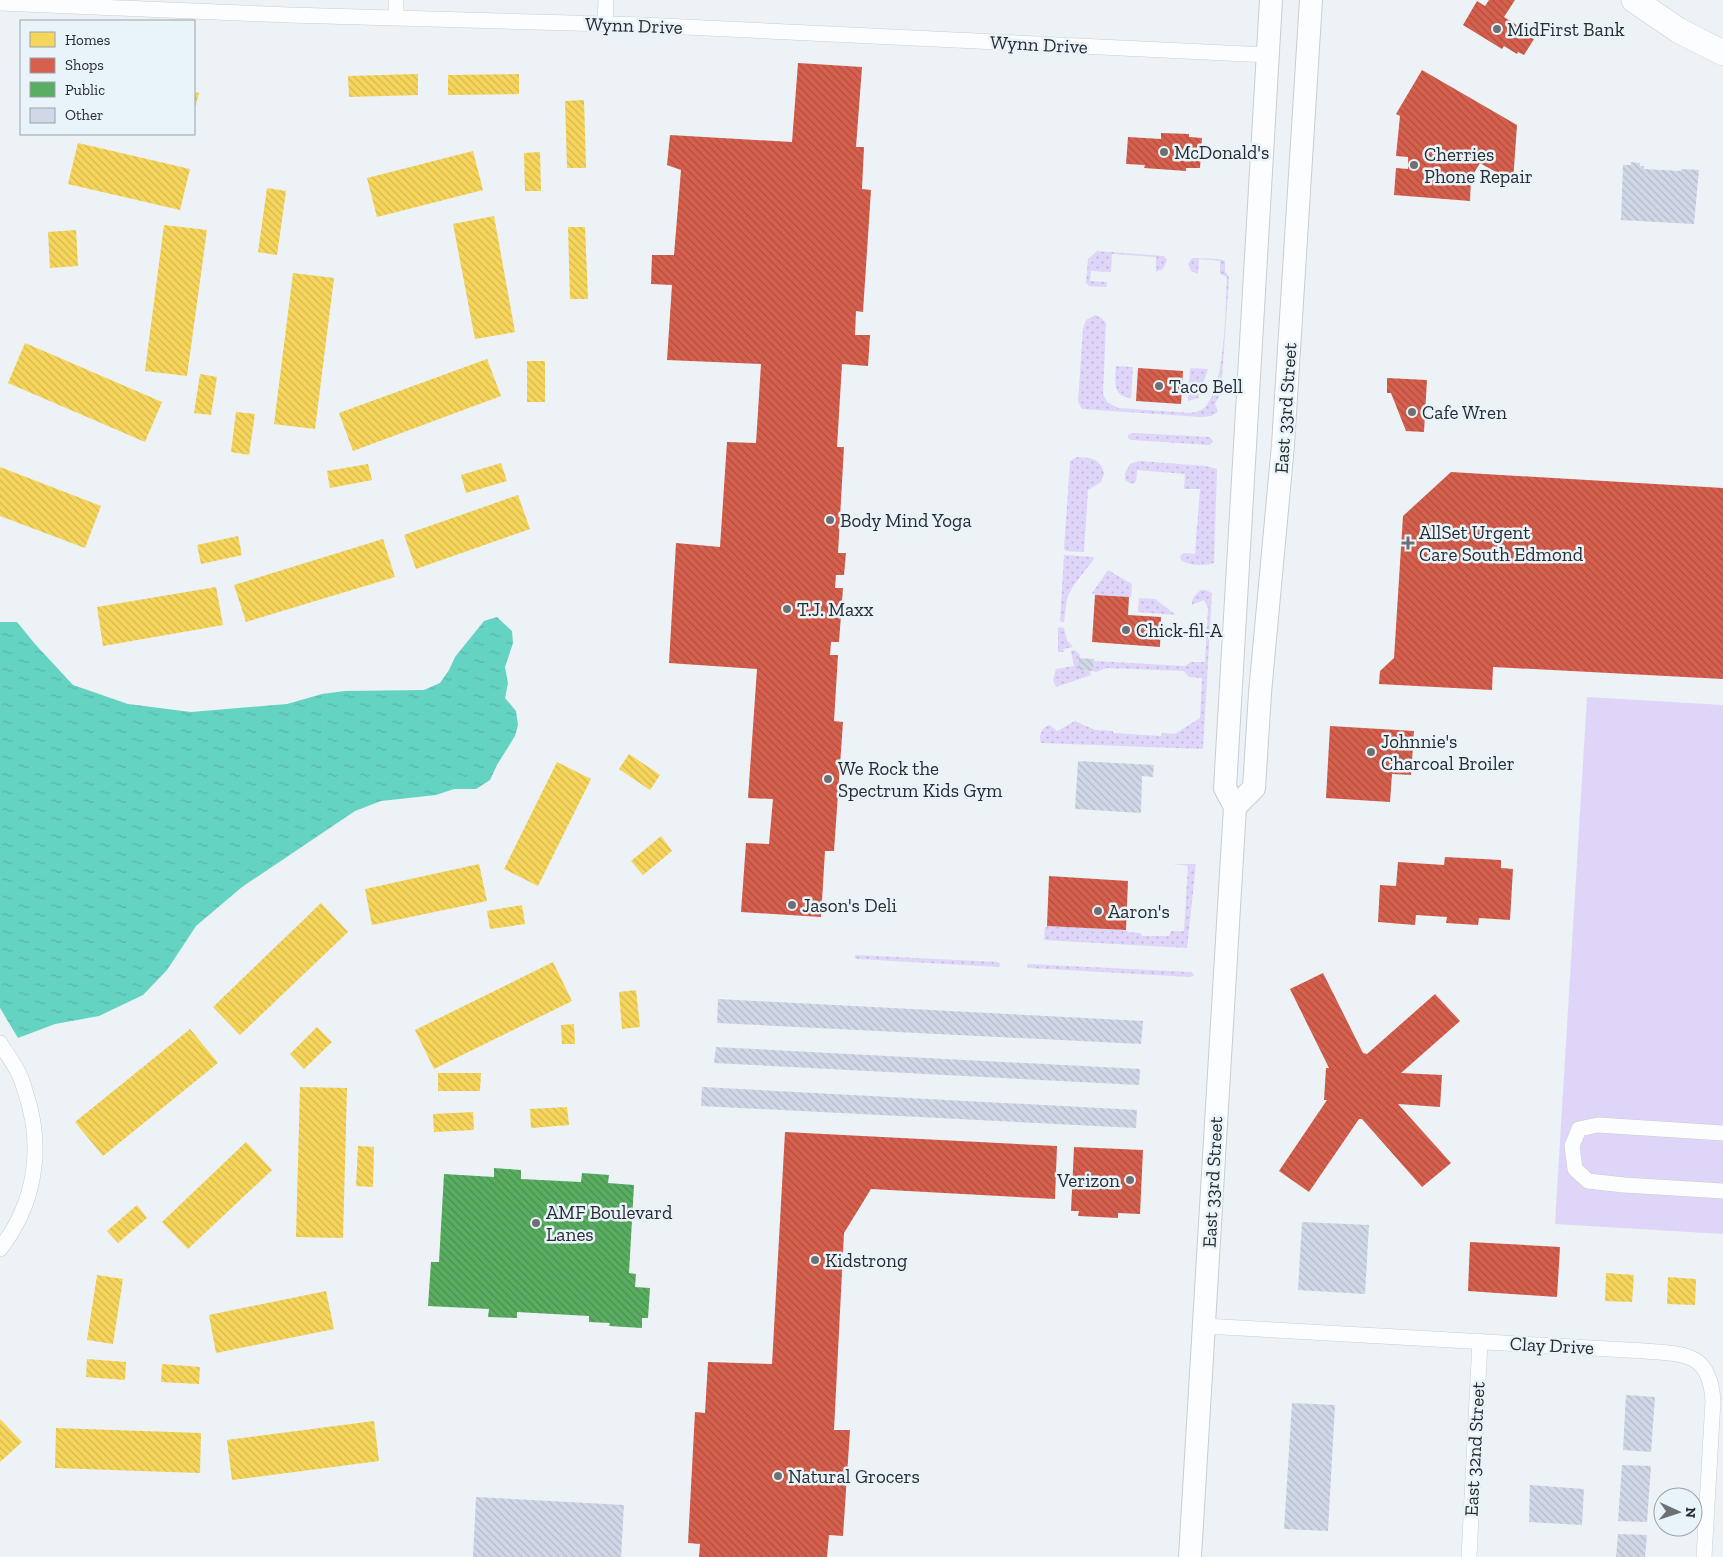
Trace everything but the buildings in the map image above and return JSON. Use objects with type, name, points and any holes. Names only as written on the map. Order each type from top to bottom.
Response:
[{"type":"main road","name":"East 33rd Street","points":[[1190,1557],[1235,807],[1225,788],[1271,0]]},
{"type":"main road","name":"East 33rd Street","points":[[1235,807],[1254,788],[1260,693],[1283,444],[1310,0]]},
{"type":"main road","points":[[1634,0],[1678,30],[1723,53]]},
{"type":"street","points":[[396,0],[396,17]]},
{"type":"street","points":[[605,24],[606,0]]},
{"type":"street","name":"Wynn Drive","points":[[0,3],[605,24],[1268,55]]},
{"type":"street","points":[[0,1043],[19,1074],[31,1109],[36,1139],[33,1181],[20,1216],[0,1249]]},
{"type":"street","points":[[1723,1133],[1598,1125],[1579,1129],[1572,1146],[1575,1169],[1588,1181],[1723,1191]]},
{"type":"street","name":"Clay Drive","points":[[1204,1326],[1668,1352],[1690,1357],[1700,1363],[1708,1374],[1712,1385],[1713,1401],[1704,1557]]},
{"type":"street","name":"East 32nd Street","points":[[1469,1557],[1480,1341]]},
{"type":"shaded area","points":[[1097,251],[1164,256],[1167,260],[1163,269],[1156,272],[1156,257],[1112,254],[1111,272],[1091,271],[1090,281],[1107,282],[1106,287],[1089,286],[1086,283],[1088,259]]},
{"type":"shaded area","points":[[1192,258],[1225,261],[1225,271],[1229,278],[1221,392],[1215,404],[1218,412],[1211,416],[1201,417],[1082,409],[1078,402],[1083,329],[1086,320],[1095,315],[1106,323],[1103,394],[1107,402],[1118,408],[1191,413],[1205,407],[1212,396],[1221,364],[1227,277],[1220,274],[1220,261],[1199,259],[1198,274],[1191,271],[1188,264]]},
{"type":"shaded area","points":[[1116,366],[1133,367],[1131,398],[1120,395],[1116,387]]},
{"type":"shaded area","points":[[1190,368],[1208,369],[1198,398],[1188,401]]},
{"type":"shaded area","points":[[1129,434],[1210,437],[1213,441],[1210,445],[1129,439]]},
{"type":"shaded area","points":[[1077,457],[1095,460],[1103,469],[1104,474],[1101,482],[1088,490],[1084,552],[1066,551],[1064,549],[1070,461]]},
{"type":"shaded area","points":[[1139,461],[1206,466],[1217,469],[1214,563],[1206,565],[1193,564],[1184,562],[1180,556],[1184,553],[1195,554],[1200,489],[1184,489],[1185,474],[1137,470],[1136,482],[1131,484],[1125,480],[1125,473],[1130,464]]},
{"type":"shaded area","points":[[1064,555],[1093,557],[1094,559],[1073,586],[1067,598],[1064,622],[1060,621]]},
{"type":"shaded area","points":[[1108,570],[1132,584],[1131,597],[1095,595],[1092,593]]},
{"type":"shaded area","points":[[1201,590],[1212,593],[1203,749],[1041,743],[1040,734],[1045,727],[1050,725],[1057,731],[1075,721],[1095,730],[1161,736],[1162,733],[1175,734],[1200,718],[1202,678],[1189,677],[1184,671],[1107,668],[1096,672],[1093,671],[1094,661],[1185,666],[1191,662],[1205,662],[1208,608],[1204,600],[1192,605],[1194,596]]},
{"type":"shaded area","points":[[1139,598],[1155,599],[1176,615],[1138,612]]},
{"type":"shaded area","points":[[1058,628],[1064,628],[1067,640],[1073,647],[1063,649],[1064,652],[1058,652]]},
{"type":"shaded area","points":[[1075,650],[1080,655],[1079,670],[1090,671],[1091,675],[1056,687],[1053,680],[1056,669],[1074,666],[1071,651]]},
{"type":"shaded area","points":[[1587,697],[1723,705],[1723,1234],[1555,1224]]},
{"type":"shaded area","points":[[1173,864],[1196,864],[1187,948],[1044,940],[1045,928],[1047,926],[1126,930],[1128,932],[1140,933],[1142,936],[1169,936],[1171,931],[1184,931],[1188,866]]},
{"type":"shaded area","points":[[855,955],[998,962],[1000,964],[999,967],[858,959],[855,958]]},
{"type":"shaded area","points":[[1028,964],[1191,972],[1194,975],[1191,977],[1030,968],[1027,967]]},
{"type":"water","points":[[497,617],[512,631],[513,643],[505,667],[508,683],[505,698],[516,711],[518,725],[515,736],[490,780],[476,789],[454,789],[436,795],[381,801],[355,811],[242,887],[196,926],[167,970],[143,995],[99,1016],[55,1024],[18,1038],[0,1008],[0,622],[17,622],[73,685],[128,704],[191,712],[287,704],[322,694],[345,691],[424,690],[440,683],[455,657],[484,621]]},
{"type":"place","name":"MidFirst Bank","points":[[1497,29]]},
{"type":"place","name":"McDonald's","points":[[1164,152]]},
{"type":"place","name":"Cherries Phone Repair","points":[[1414,165]]},
{"type":"place","name":"Taco Bell","points":[[1159,386]]},
{"type":"place","name":"Cafe Wren","points":[[1412,412]]},
{"type":"place","name":"Body Mind Yoga","points":[[830,520]]},
{"type":"place","name":"AllSet Urgent Care South Edmond","points":[[1408,543]]},
{"type":"place","name":"T.J. Maxx","points":[[787,609]]},
{"type":"place","name":"Chick-fil-A","points":[[1126,630]]},
{"type":"place","name":"Johnnie's Charcoal Broiler","points":[[1371,752]]},
{"type":"place","name":"We Rock the Spectrum Kids Gym","points":[[828,779]]},
{"type":"place","name":"Jason's Deli","points":[[792,905]]},
{"type":"place","name":"Aaron's","points":[[1098,911]]},
{"type":"place","name":"Verizon","points":[[1130,1180]]},
{"type":"place","name":"AMF Boulevard Lanes","points":[[536,1223]]},
{"type":"place","name":"Kidstrong","points":[[815,1260]]},
{"type":"place","name":"Natural Grocers","points":[[778,1476]]}]
